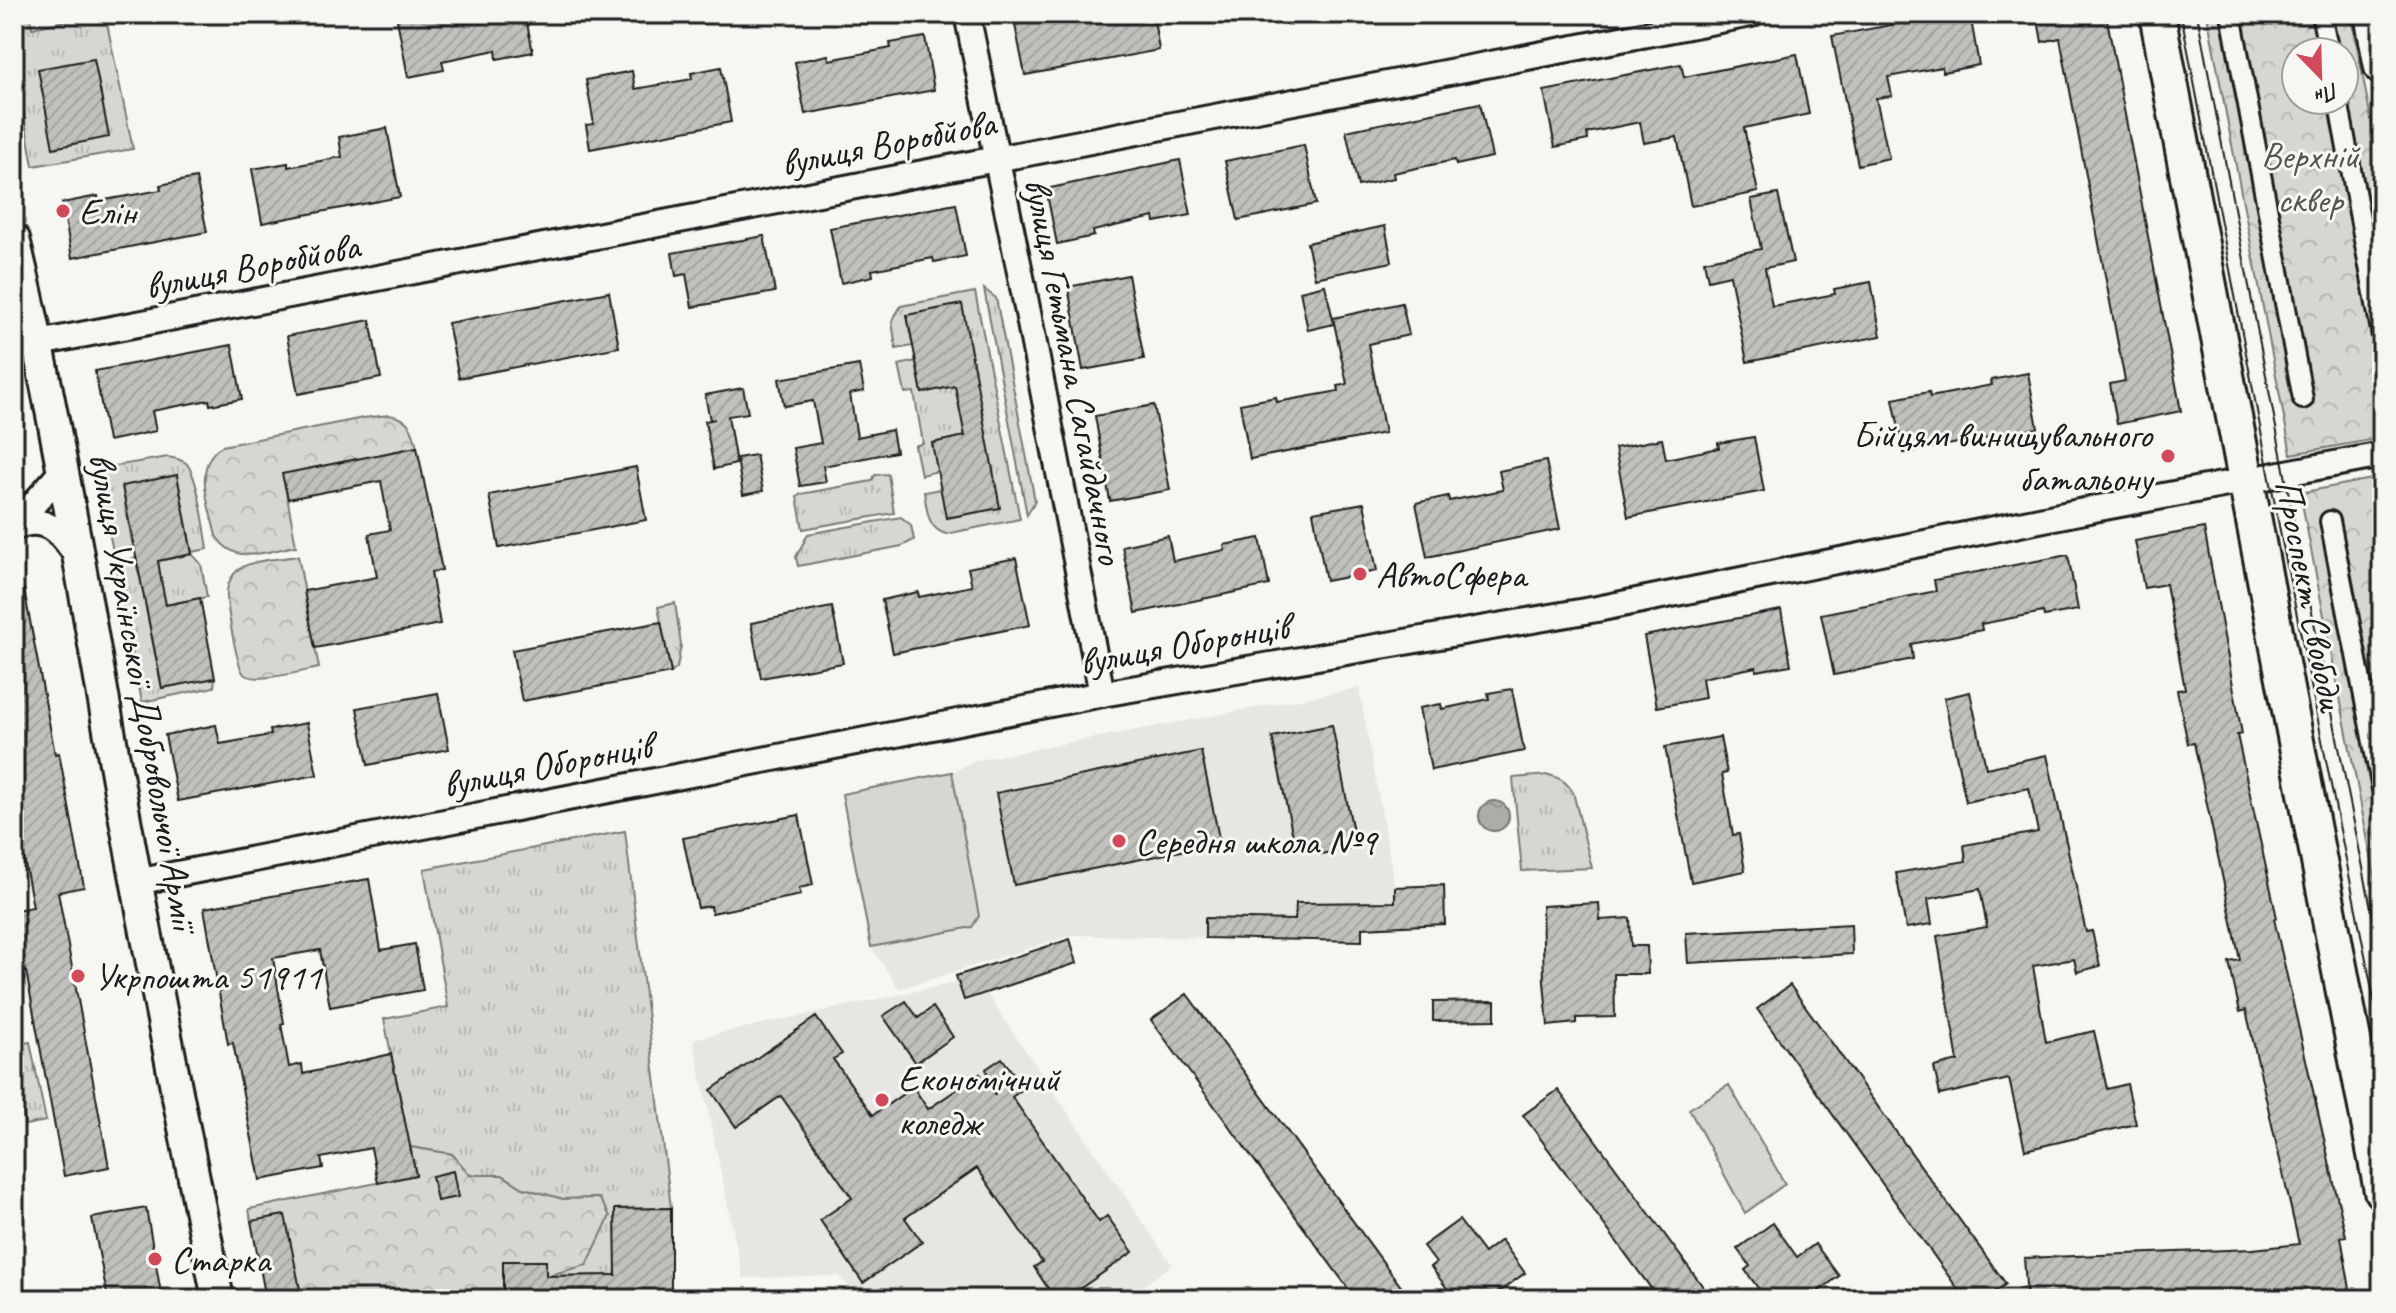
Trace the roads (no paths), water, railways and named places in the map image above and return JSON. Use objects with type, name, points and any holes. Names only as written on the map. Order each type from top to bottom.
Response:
[{"type":"main road","name":"Проспект Свободи","points":[[2157,14],[2382,1191]]},
{"type":"main road","points":[[2372,14],[2382,67]]},
{"type":"street","name":"вулиця Гетьмана Сагайдачного","points":[[967,14],[1102,694]]},
{"type":"street","name":"вулиця Воробйова","points":[[39,343],[1751,14]]},
{"type":"street","points":[[2231,14],[2303,399]]},
{"type":"street","points":[[2321,14],[2326,36]]},
{"type":"street","points":[[2341,116],[2382,336]]},
{"type":"street","name":"вулиця Української Добровольчої Армії","points":[[14,239],[39,343],[136,882],[218,1299]]},
{"type":"street","name":"вулиця Оборонців","points":[[136,882],[1102,694],[1597,609],[2099,508],[2382,455]]},
{"type":"street","points":[[14,525],[63,470]]},
{"type":"street","points":[[2330,521],[2382,789]]},
{"type":"street","points":[[14,525],[40,522],[58,532],[71,546],[81,565]]},
{"type":"water","points":[[1494,801],[1505,805],[1509,816],[1505,827],[1494,831],[1483,827],[1479,816],[1483,805]]},
{"type":"tram line","points":[[2181,14],[2382,1039]]},
{"type":"tram line","points":[[2197,14],[2382,963]]},
{"type":"place","name":"Елін","points":[[63,211]]},
{"type":"place","name":"Бійцям винищувального батальону","points":[[2168,456]]},
{"type":"place","name":"АвтоСфера","points":[[1360,574]]},
{"type":"place","name":"Середня школа №9","points":[[1119,841]]},
{"type":"place","name":"Укрпошта 51911","points":[[78,976]]},
{"type":"place","name":"Економічний коледж","points":[[882,1100]]},
{"type":"place","name":"Старка","points":[[155,1259]]},
{"type":"park label","name":"Верхній сквер","points":[[2310,177]]}]
